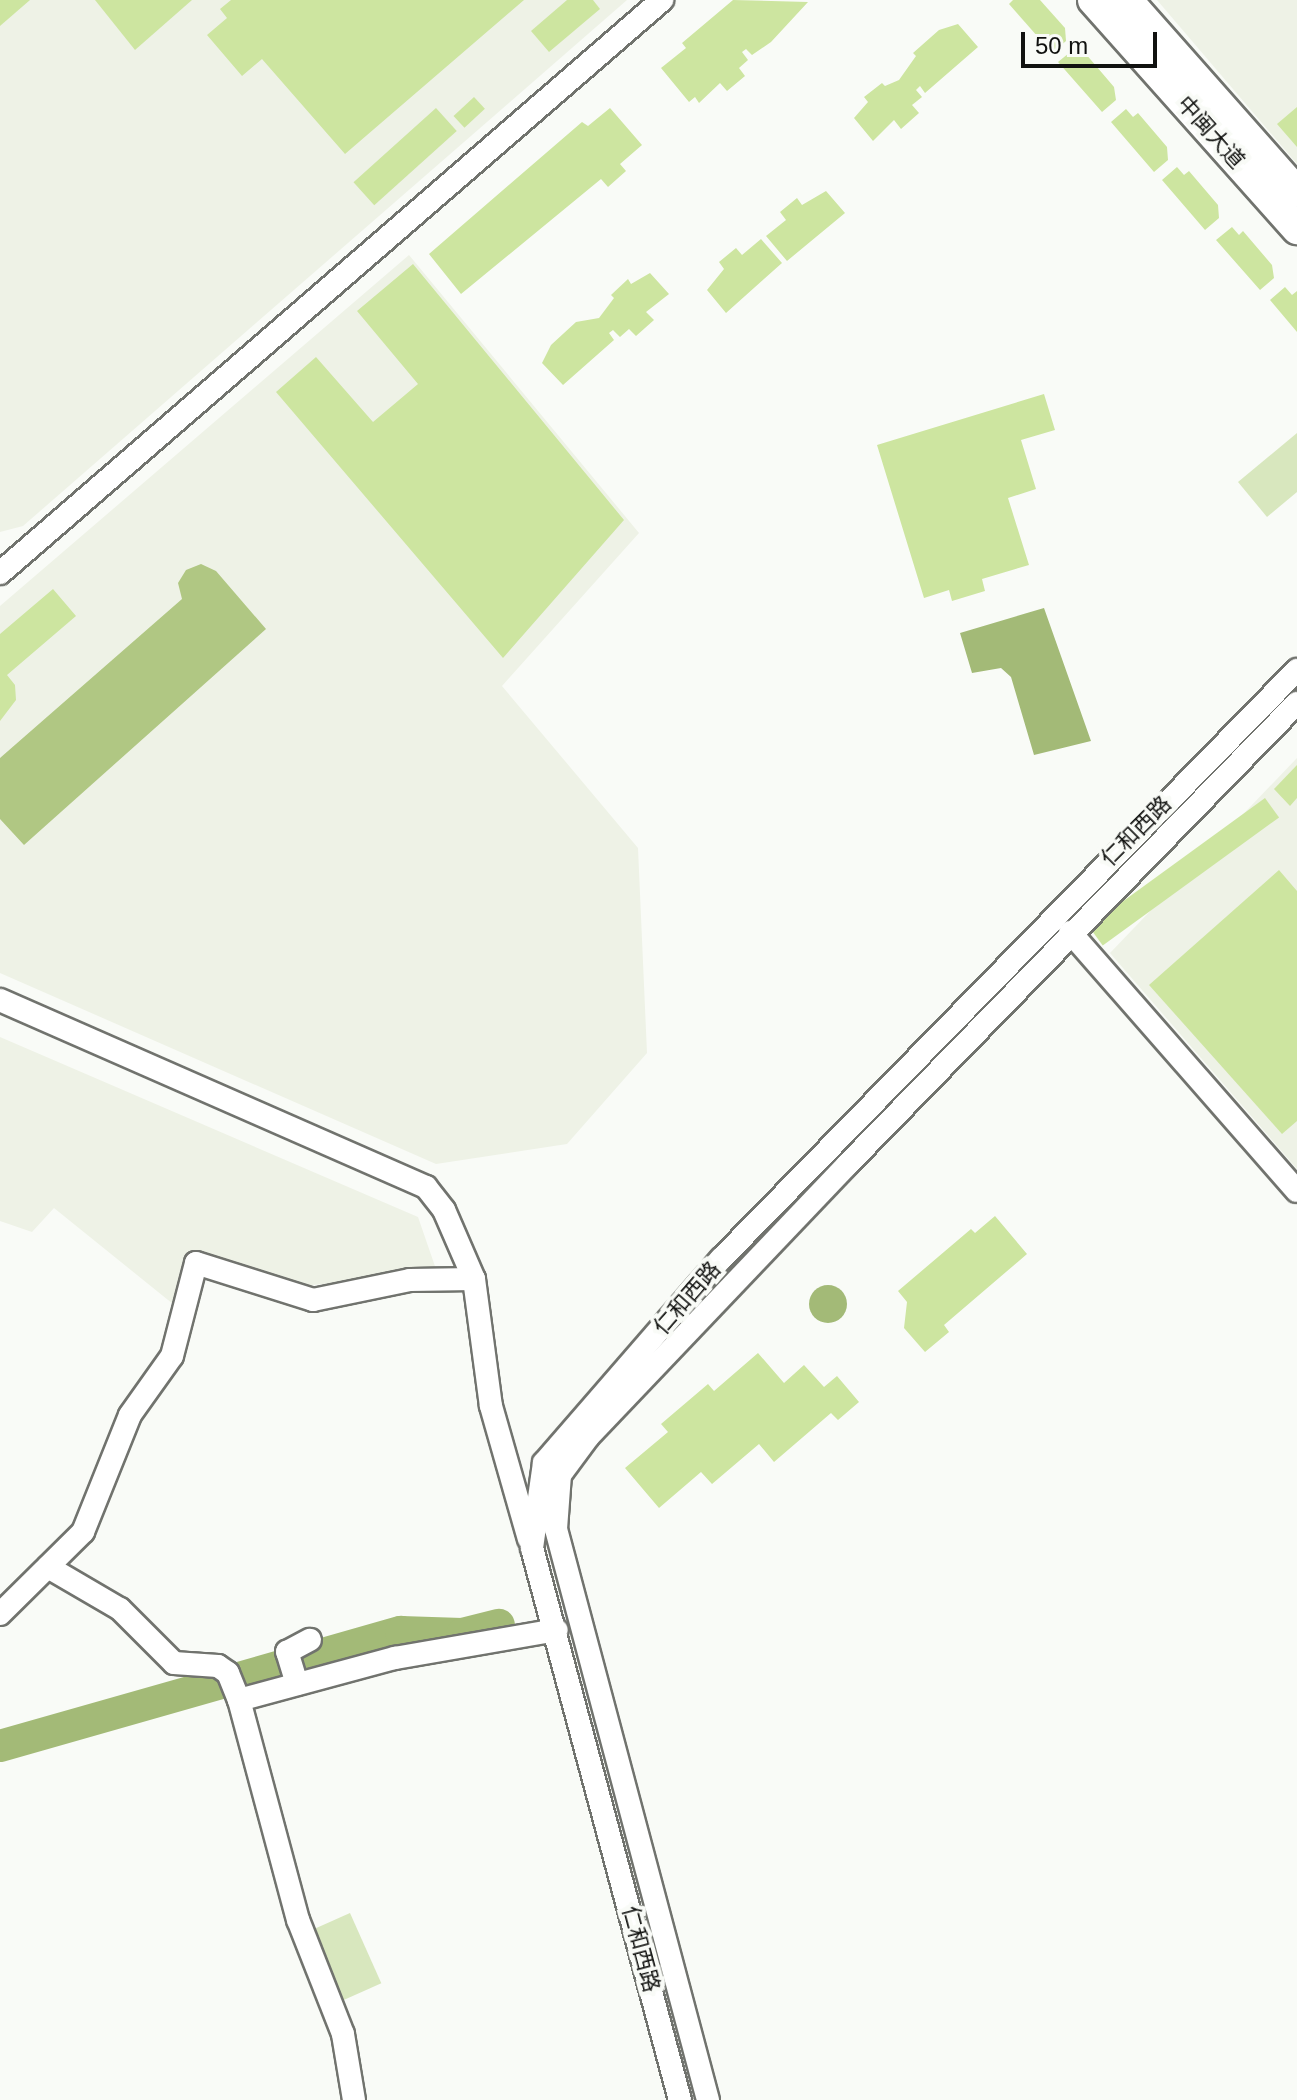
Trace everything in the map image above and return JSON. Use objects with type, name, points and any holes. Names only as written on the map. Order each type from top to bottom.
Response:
[{"type":"main road","name":"中闽大道","points":[[1093,0],[1297,229]]},
{"type":"main road","name":"中闽大道","points":[[1127,0],[1297,192]]},
{"type":"street","points":[[0,573],[662,0]]},
{"type":"street","name":"仁和西路","points":[[680,2100],[557,1630],[532,1548],[544,1463],[721,1259],[1297,670]]},
{"type":"street","name":"仁和西路","points":[[708,2100],[556,1529],[560,1475],[588,1437],[1070,932],[1297,703]]},
{"type":"street","points":[[1070,932],[1297,1191]]},
{"type":"street","points":[[0,1000],[426,1187],[444,1210],[474,1279],[491,1406],[532,1548]]},
{"type":"street","points":[[721,1259],[743,1275]]},
{"type":"street","points":[[0,1614],[83,1532],[130,1415],[172,1356],[196,1263],[313,1300],[410,1280],[474,1279]]},
{"type":"street","points":[[48,1567],[120,1609],[174,1663],[218,1666],[234,1688],[298,1920],[343,2034],[354,2100]]},
{"type":"street","points":[[234,1688],[296,1681],[395,1658],[557,1630]]},
{"type":"street","points":[[296,1681],[287,1652],[310,1640]]},
{"type":"shaded area","points":[[0,0],[627,0],[23,526],[0,532]]},
{"type":"shaded area","points":[[1157,0],[1297,0],[1297,164]]},
{"type":"shaded area","points":[[409,255],[639,533],[502,686],[638,848],[647,1053],[567,1144],[436,1164],[0,973],[0,606]]},
{"type":"shaded area","points":[[1297,433],[1297,492],[1267,517],[1238,482]]},
{"type":"shaded area","points":[[201,564],[216,571],[266,629],[24,845],[0,819],[0,758],[182,599],[178,583],[186,570]]},
{"type":"shaded area","points":[[1044,608],[1091,741],[1034,755],[1011,677],[1001,668],[972,673],[960,633]]},
{"type":"shaded area","points":[[1297,758],[1297,1169],[1110,953]]},
{"type":"shaded area","points":[[0,1037],[418,1217],[437,1272],[303,1286],[189,1255],[173,1304],[54,1208],[32,1232],[0,1221]]},
{"type":"shaded area","points":[[828,1285],[841,1291],[847,1304],[841,1317],[828,1323],[815,1317],[809,1304],[815,1291]]},
{"type":"shaded area","points":[[350,1913],[381,1983],[342,2001],[311,1930]]},
{"type":"building","points":[[0,0],[30,0],[0,26]]},
{"type":"building","points":[[95,0],[192,0],[135,50]]},
{"type":"building","points":[[231,0],[524,0],[345,154],[262,59],[242,76],[207,35],[227,18],[220,9]]},
{"type":"building","points":[[567,0],[593,0],[600,9],[549,52],[531,31]]},
{"type":"building","points":[[733,0],[808,2],[771,42],[752,55],[746,49],[742,52],[748,60],[739,68],[745,76],[727,91],[720,83],[699,103],[695,97],[689,102],[661,68],[686,48],[682,43]]},
{"type":"building","points":[[1013,0],[1040,0],[1065,28],[1066,41],[1052,53],[1009,4]]},
{"type":"building","points":[[958,24],[978,47],[925,93],[920,86],[916,90],[922,97],[912,105],[919,113],[901,129],[894,120],[873,141],[854,118],[868,102],[864,97],[882,83],[885,86],[899,80],[916,56],[913,53],[939,30]]},
{"type":"building","points":[[1074,49],[1081,57],[1085,53],[1114,87],[1116,100],[1102,112],[1058,62]]},
{"type":"building","points":[[474,97],[485,109],[464,128],[454,116]]},
{"type":"building","points":[[1297,107],[1297,147],[1277,124]]},
{"type":"building","points":[[436,108],[457,131],[374,205],[354,182]]},
{"type":"building","points":[[610,108],[642,145],[620,164],[626,171],[608,187],[601,179],[461,294],[429,254],[582,122],[588,126]]},
{"type":"building","points":[[1126,109],[1133,117],[1138,113],[1167,147],[1168,160],[1154,172],[1111,122]]},
{"type":"building","points":[[1177,167],[1184,175],[1189,171],[1218,205],[1219,218],[1205,230],[1162,180]]},
{"type":"building","points":[[826,191],[845,213],[787,261],[766,236],[786,220],[780,212],[797,198],[802,205]]},
{"type":"building","points":[[1232,227],[1239,235],[1243,231],[1272,265],[1274,278],[1260,290],[1216,240]]},
{"type":"building","points":[[761,239],[782,263],[726,313],[707,290],[724,269],[719,262],[736,248],[742,255]]},
{"type":"building","points":[[413,264],[624,520],[503,658],[276,392],[316,357],[373,422],[418,384],[357,311]]},
{"type":"building","points":[[650,273],[669,294],[646,312],[654,320],[636,336],[629,329],[620,337],[613,330],[609,333],[614,340],[563,385],[542,363],[551,345],[576,322],[599,318],[614,298],[611,295],[628,279],[631,284]]},
{"type":"building","points":[[1285,287],[1292,295],[1297,291],[1297,332],[1270,300]]},
{"type":"building","points":[[1044,394],[1055,430],[1021,440],[1036,489],[1008,498],[1029,565],[982,579],[985,591],[952,601],[949,590],[924,598],[877,445]]},
{"type":"building","points":[[53,589],[76,616],[7,675],[15,685],[16,700],[0,721],[0,634]]},
{"type":"building","points":[[1297,765],[1297,798],[1290,806],[1274,789]]},
{"type":"building","points":[[1265,798],[1279,817],[1103,946],[1089,926]]},
{"type":"building","points":[[1279,870],[1297,891],[1297,1121],[1282,1134],[1149,985]]},
{"type":"building","points":[[995,1216],[1027,1254],[944,1325],[949,1332],[925,1352],[904,1328],[907,1302],[898,1291],[971,1229],[975,1233]]},
{"type":"building","points":[[758,1353],[784,1383],[804,1365],[824,1387],[837,1376],[859,1402],[838,1420],[831,1413],[774,1462],[759,1444],[712,1484],[701,1472],[659,1508],[625,1468],[668,1432],[661,1424],[708,1384],[714,1391]]},
{"type":"waterway","points":[[0,1746],[401,1632],[462,1634],[499,1625]]}]
